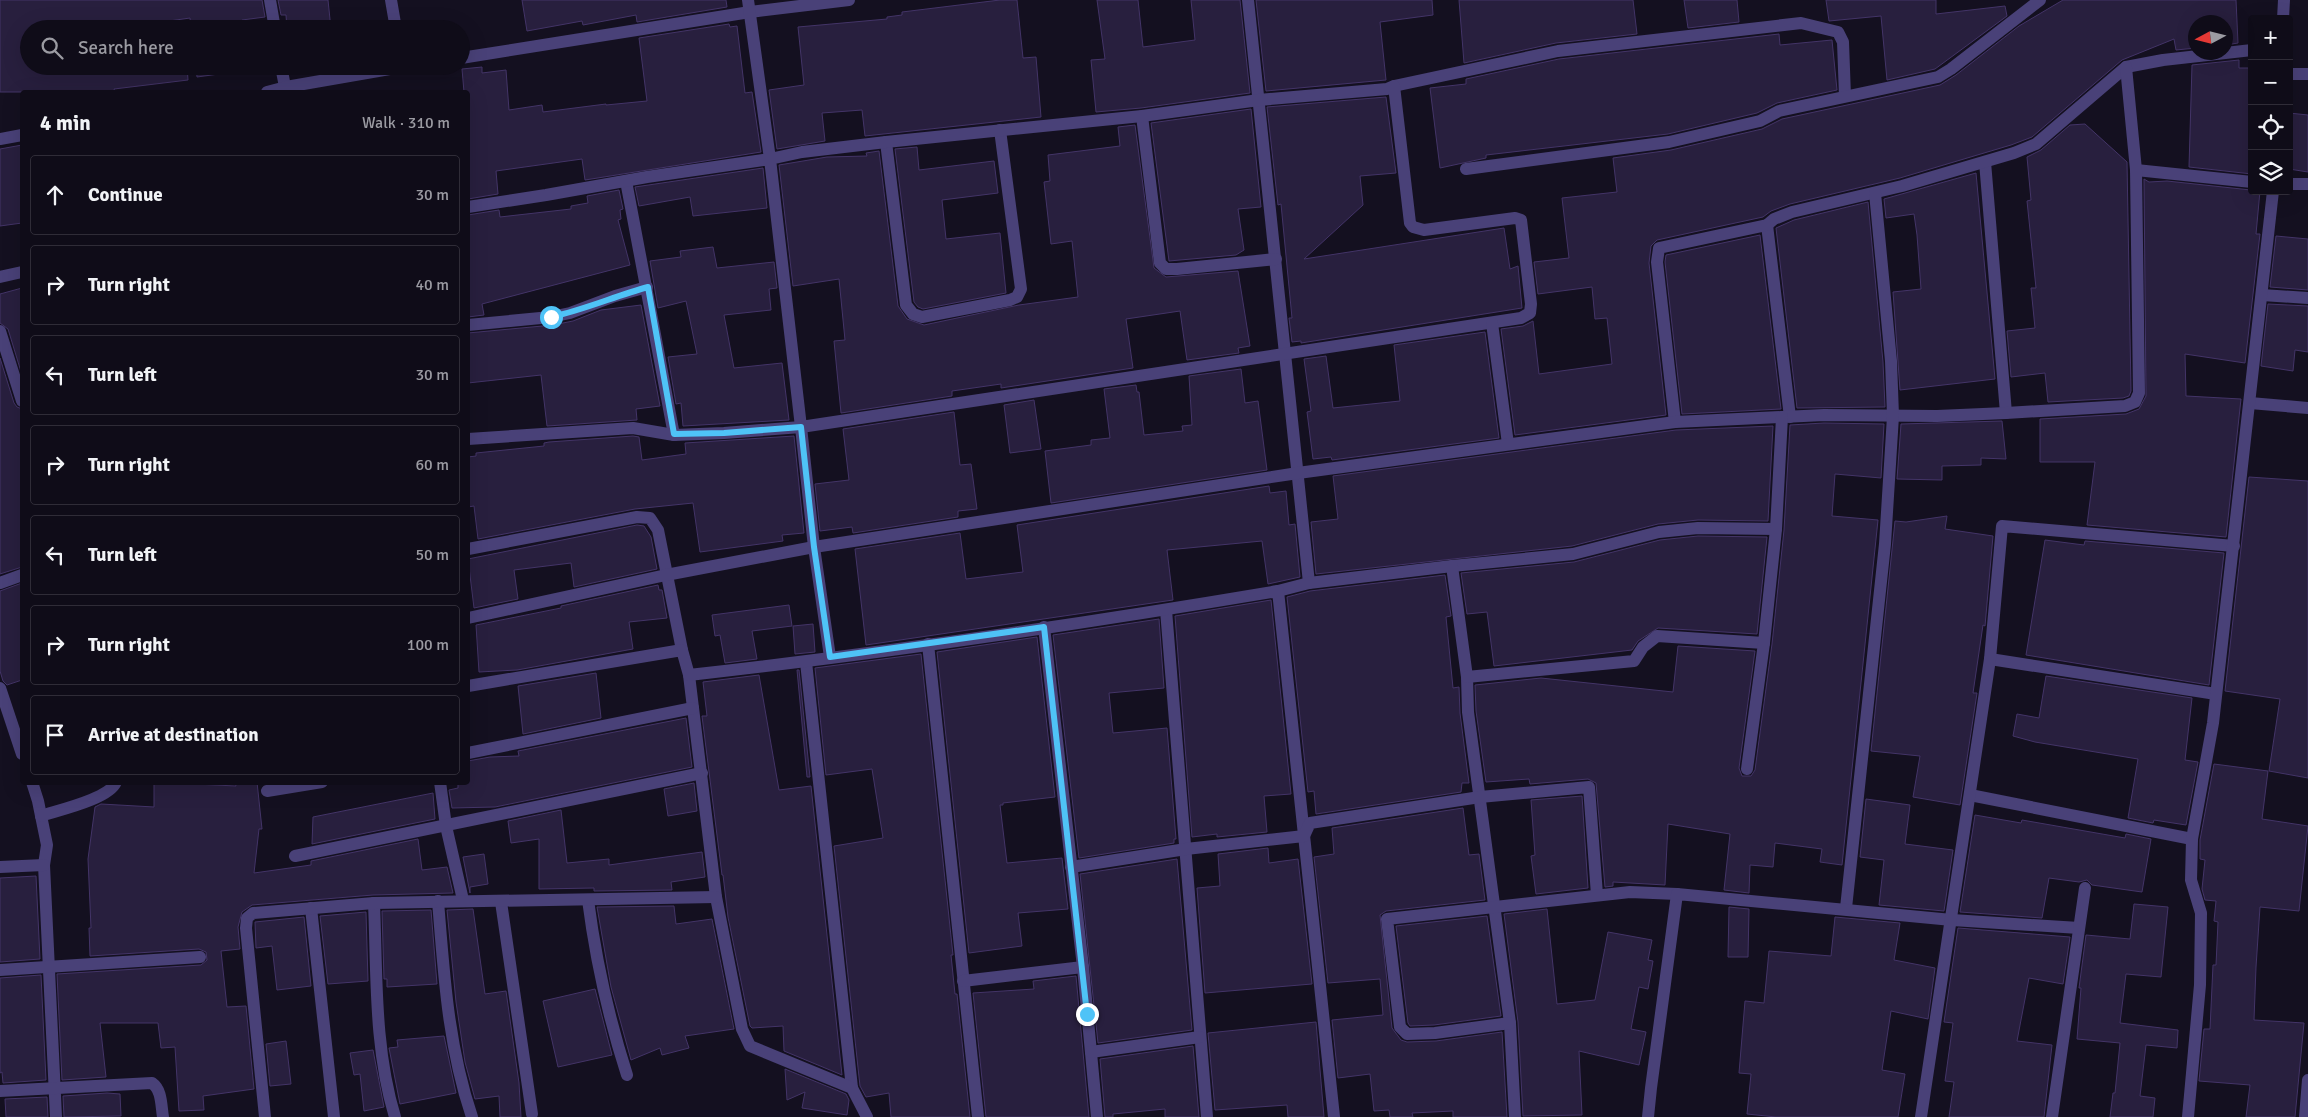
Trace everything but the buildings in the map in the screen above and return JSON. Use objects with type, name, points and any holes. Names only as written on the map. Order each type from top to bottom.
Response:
[{"type":"street","points":[[270,0],[273,20]]},
{"type":"street","points":[[391,0],[394,20]]},
{"type":"street","points":[[470,56],[749,6],[849,0]]},
{"type":"street","points":[[1248,0],[1308,583]]},
{"type":"street","points":[[1466,169],[1669,142],[1760,121],[1779,111],[1909,84],[1938,76],[1951,69],[2040,0]]},
{"type":"street","points":[[2283,15],[2284,0]]},
{"type":"street","points":[[749,6],[770,159],[814,547],[830,657]]},
{"type":"street","points":[[470,207],[770,159],[802,152],[1142,116],[1259,100],[1387,89],[1558,51],[1800,23],[1838,32],[1843,42],[1844,96]]},
{"type":"street","points":[[1676,422],[1657,262],[1659,248],[1767,225],[1792,212],[1875,193],[1985,162],[2036,144],[2126,67],[2164,60],[2248,50]]},
{"type":"street","points":[[470,618],[666,575],[814,547],[1298,473],[1676,422],[1786,417],[2006,414],[2125,406],[2135,402],[2139,393],[2136,170],[2126,67]]},
{"type":"street","points":[[2293,74],[2308,74]]},
{"type":"street","points":[[283,75],[286,90],[362,75]]},
{"type":"street","points":[[470,440],[633,428],[674,434],[724,433],[801,427],[1492,323],[1521,318],[1530,313],[1532,304],[1521,220],[1515,218],[1424,230],[1410,223],[1394,86]]},
{"type":"street","points":[[1142,116],[1160,262],[1166,269],[1276,259]]},
{"type":"street","points":[[886,142],[906,305],[913,314],[922,317],[1010,300],[1017,297],[1021,289],[1000,130]]},
{"type":"street","points":[[0,139],[20,135]]},
{"type":"street","points":[[1985,162],[2006,414]]},
{"type":"street","points":[[2136,170],[2248,182]]},
{"type":"street","points":[[626,181],[648,287],[674,434]]},
{"type":"street","points":[[2293,184],[2308,184]]},
{"type":"street","points":[[1846,908],[1884,554],[1893,416],[1892,361],[1875,193]]},
{"type":"street","points":[[2188,1117],[2200,985],[2201,914],[2192,880],[2192,839],[2216,694],[2273,195]]},
{"type":"street","points":[[1746,769],[1764,643],[1786,417],[1767,225]]},
{"type":"street","points":[[0,278],[20,273]]},
{"type":"street","points":[[470,325],[551,317],[570,313],[615,296],[648,287]]},
{"type":"street","points":[[2262,295],[2308,298]]},
{"type":"street","points":[[1492,323],[1508,444]]},
{"type":"street","points":[[0,331],[20,395]]},
{"type":"street","points":[[2250,403],[2308,408]]},
{"type":"street","points":[[470,549],[637,517],[650,518],[658,530],[688,675],[702,773],[716,897],[737,1011],[750,1046],[852,1088]]},
{"type":"street","points":[[1921,1117],[1990,659],[2002,526],[2234,546]]},
{"type":"street","points":[[688,675],[806,662],[830,657],[1166,610],[1278,591],[1308,583],[1573,554],[1659,532],[1698,528],[1776,530]]},
{"type":"street","points":[[1452,566],[1467,677],[1468,712],[1496,908],[1510,1023],[1515,1117]]},
{"type":"street","points":[[0,583],[20,576]]},
{"type":"street","points":[[1278,591],[1334,1117]]},
{"type":"street","points":[[1166,610],[1207,1117]]},
{"type":"street","points":[[1044,627],[1083,967],[1097,1117]]},
{"type":"street","points":[[1467,677],[1634,661],[1643,647],[1657,636],[1764,643]]},
{"type":"street","points":[[928,644],[978,1117]]},
{"type":"street","points":[[470,686],[682,650]]},
{"type":"street","points":[[1990,659],[2216,694]]},
{"type":"street","points":[[806,662],[852,1088],[867,1117]]},
{"type":"street","points":[[0,688],[20,748]]},
{"type":"street","points":[[470,753],[693,708]]},
{"type":"street","points":[[295,856],[702,773]]},
{"type":"street","points":[[33,785],[47,845],[44,866],[56,1117]]},
{"type":"street","points":[[41,816],[100,796],[113,789],[115,785]]},
{"type":"street","points":[[268,791],[304,785]]},
{"type":"street","points":[[440,785],[446,826],[463,900]]},
{"type":"street","points":[[1304,836],[1310,823],[1480,797],[1589,787],[1597,895]]},
{"type":"street","points":[[1970,795],[2192,839]]},
{"type":"street","points":[[1071,867],[1186,849],[1304,836]]},
{"type":"street","points":[[0,868],[44,866]]},
{"type":"street","points":[[2052,1117],[2085,888]]},
{"type":"street","points":[[1510,1023],[1435,1033],[1407,1034],[1400,1027],[1398,1016],[1387,919],[1630,892],[1846,908],[1952,920],[2079,928]]},
{"type":"street","points":[[1648,1117],[1650,1088],[1677,894]]},
{"type":"street","points":[[265,1117],[246,928],[247,918],[253,913],[374,903],[716,897]]},
{"type":"street","points":[[588,900],[595,956],[602,991],[627,1075]]},
{"type":"street","points":[[438,901],[452,1045],[461,1085],[472,1117]]},
{"type":"street","points":[[501,902],[532,1114]]},
{"type":"street","points":[[374,903],[382,1059],[387,1092],[395,1117]]},
{"type":"street","points":[[311,908],[334,1117]]},
{"type":"street","points":[[0,970],[200,957]]},
{"type":"street","points":[[963,982],[1083,967]]},
{"type":"street","points":[[1091,1052],[1200,1037]]},
{"type":"street","points":[[2306,1111],[2308,1080]]},
{"type":"street","points":[[0,1091],[152,1083],[157,1086],[160,1095],[163,1117]]},
{"type":"route","points":[[551,317],[570,313],[615,296],[648,287],[674,434],[724,433],[801,427],[814,547],[830,657],[1044,627],[1087,1014]]}]
